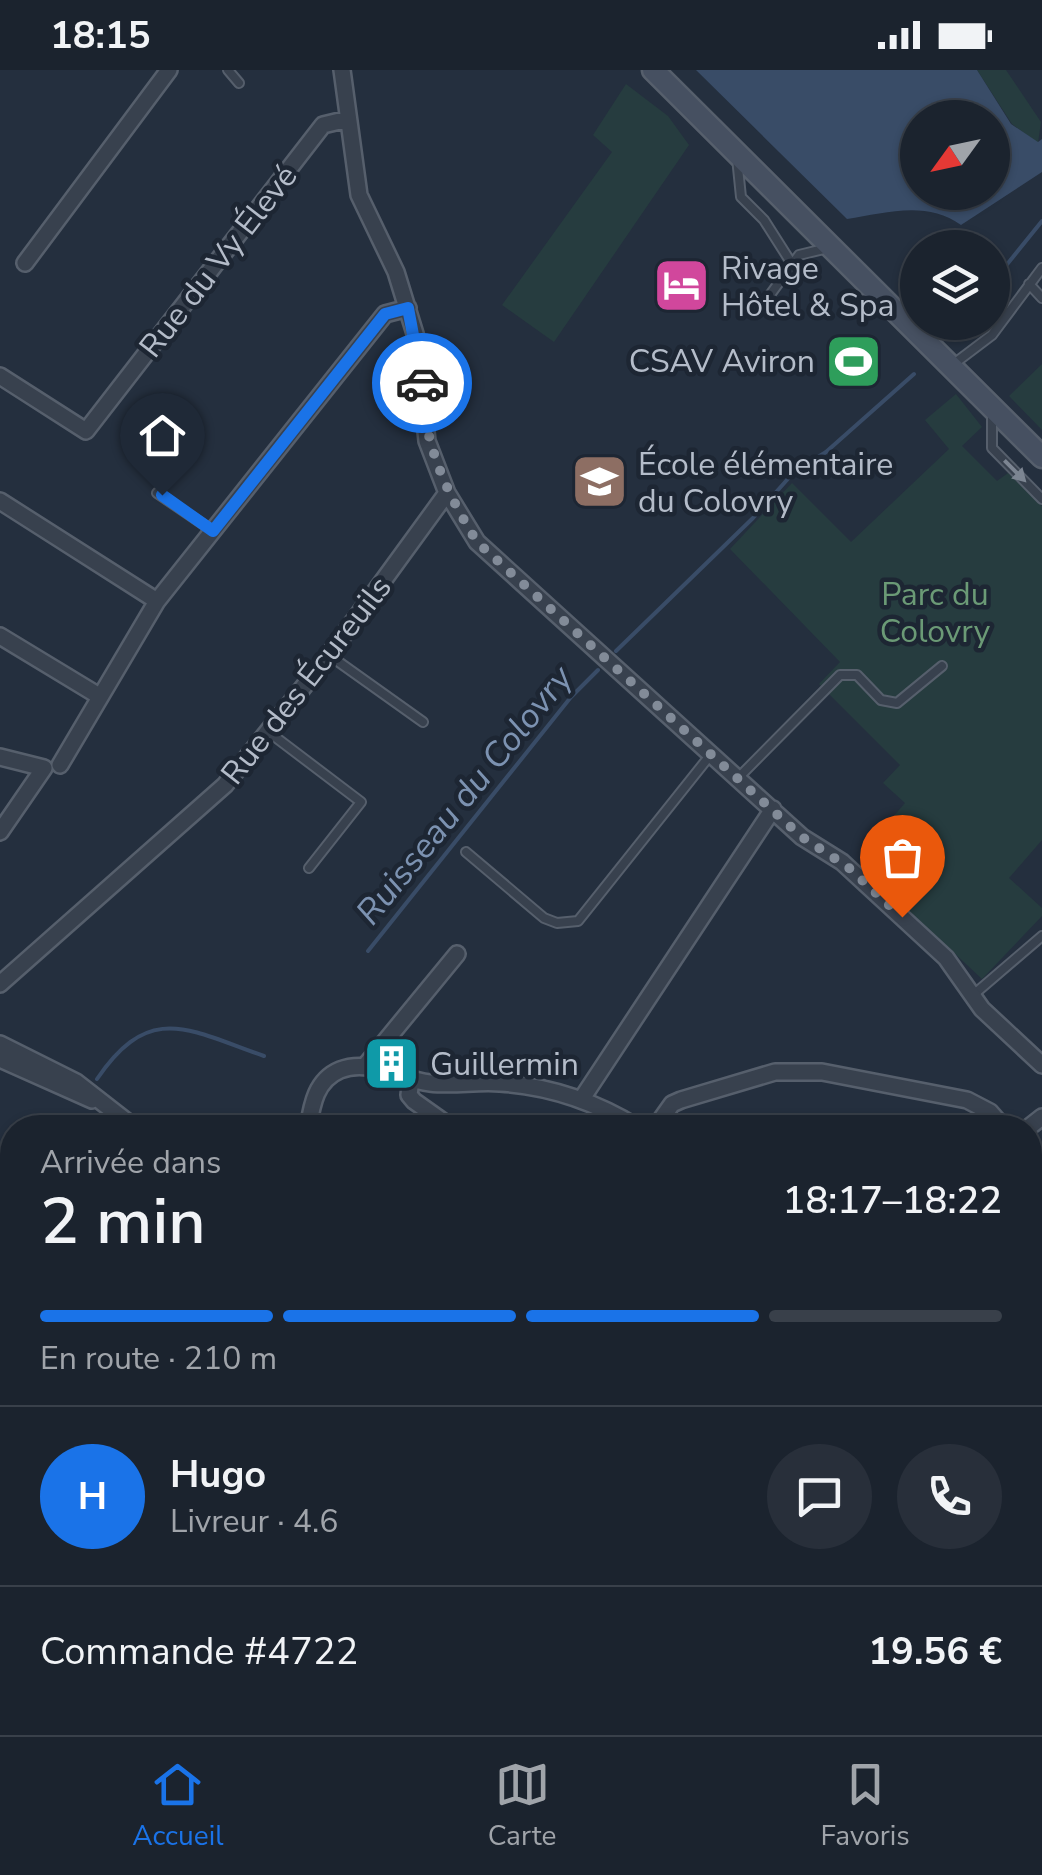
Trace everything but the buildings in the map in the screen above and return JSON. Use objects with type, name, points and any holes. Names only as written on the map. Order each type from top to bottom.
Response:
[{"type":"main road","points":[[653,70],[1042,457]]},
{"type":"street","points":[[25,264],[169,70]]},
{"type":"street","points":[[342,70],[359,195],[396,272],[408,308],[421,364],[428,441],[451,499],[477,542],[802,837],[848,867],[946,958],[972,996],[1042,1065]]},
{"type":"street","name":"Rue du Vy Élevé","points":[[0,376],[86,431],[323,125],[348,120]]},
{"type":"street","points":[[60,765],[158,601],[385,314],[408,308]]},
{"type":"street","name":"Rue des Écureuils","points":[[0,984],[226,785],[270,733],[424,528],[451,499]]},
{"type":"street","points":[[0,501],[158,601]]},
{"type":"street","points":[[0,636],[98,696]]},
{"type":"street","points":[[0,757],[44,768],[0,832]]},
{"type":"street","points":[[581,1100],[773,810]]},
{"type":"street","points":[[365,1066],[458,954]]},
{"type":"street","points":[[0,1044],[76,1082],[116,1115]]},
{"type":"street","points":[[0,1059],[96,1101]]},
{"type":"street","points":[[310,1115],[326,1079],[341,1070],[365,1066],[410,1080],[498,1082],[581,1100],[612,1115]]},
{"type":"street","points":[[664,1115],[672,1104],[681,1100],[774,1072],[797,1071],[861,1078],[967,1100],[993,1115]]},
{"type":"street","points":[[410,1080],[409,1095],[434,1115]]},
{"type":"lane","points":[[228,70],[239,83]]},
{"type":"lane","points":[[738,154],[741,196],[764,220],[792,264]]},
{"type":"lane","points":[[767,300],[799,255],[832,248]]},
{"type":"lane","points":[[952,366],[992,335],[1042,268]]},
{"type":"lane","points":[[1029,284],[1042,298]]},
{"type":"lane","points":[[992,407],[992,448],[1042,499]]},
{"type":"lane","points":[[157,493],[213,531]]},
{"type":"lane","points":[[330,655],[423,722]]},
{"type":"lane","points":[[738,777],[840,676],[857,675],[881,700],[897,703],[942,666]]},
{"type":"lane","points":[[270,733],[362,802],[310,868]]},
{"type":"lane","points":[[466,852],[544,918],[556,924],[578,922],[712,752]]},
{"type":"lane","points":[[972,996],[1042,936]]},
{"type":"green space","points":[[977,70],[1006,70],[1041,122],[1038,143],[1012,124],[1010,100],[996,100]]},
{"type":"green space","points":[[626,84],[668,116],[689,145],[554,342],[502,305],[612,152],[593,135]]},
{"type":"green space","points":[[1042,364],[1042,430],[1009,396]]},
{"type":"green space","name":"Parc du Colovry","points":[[956,394],[982,427],[962,446],[997,481],[1008,473],[1042,506],[1042,840],[1009,878],[1042,908],[1042,916],[982,979],[873,877],[910,837],[891,819],[905,803],[883,783],[900,765],[819,684],[840,662],[730,549],[792,483],[851,542],[949,449],[925,420]]},
{"type":"water","points":[[696,70],[977,70],[996,100],[900,100],[900,210],[984,210],[961,225],[934,213],[891,212],[847,219]]},
{"type":"water","points":[[1010,122],[1038,142],[1042,139],[1042,172],[1010,193]]},
{"type":"waterway","name":"Ruisseau du Colovry","points":[[1010,261],[1042,221]]},
{"type":"waterway","name":"Ruisseau du Colovry","points":[[616,651],[753,518],[794,472],[826,452],[914,374]]},
{"type":"waterway","name":"Ruisseau du Colovry","points":[[368,951],[571,697],[598,670]]},
{"type":"waterway","points":[[97,1079],[135,1039],[172,1028],[264,1056]]},
{"type":"way so far","points":[[422,383],[431,453],[448,493],[477,542],[802,837],[842,862],[902,917]]},
{"type":"place","name":"Rivage Hôtel & Spa","points":[[682,286]]},
{"type":"place","name":"CSAV Aviron","points":[[854,361]]},
{"type":"place","name":"École élémentaire du Colovry","points":[[599,482]]},
{"type":"place","name":"Guillermin","points":[[391,1064]]},
{"type":"route","points":[[162,495],[213,531],[385,314],[408,308],[422,383]]}]
